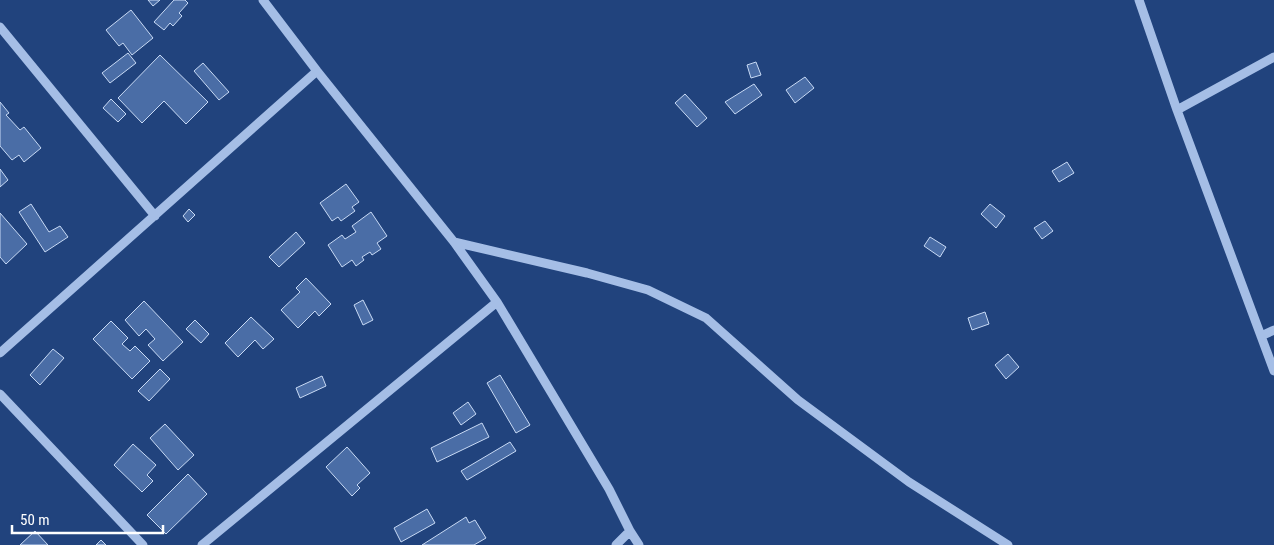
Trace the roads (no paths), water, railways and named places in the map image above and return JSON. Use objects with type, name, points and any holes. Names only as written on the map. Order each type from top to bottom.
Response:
[{"type":"street","points":[[263,0],[317,71],[454,242],[497,302],[609,489],[639,545]]},
{"type":"street","points":[[1139,0],[1177,110],[1274,371]]},
{"type":"street","points":[[0,27],[155,216]]},
{"type":"street","points":[[1177,110],[1274,57]]},
{"type":"street","points":[[0,353],[317,71]]},
{"type":"street","points":[[454,242],[587,273],[648,290],[706,318],[798,400],[909,482],[1008,545]]},
{"type":"street","points":[[202,545],[497,302]]},
{"type":"street","points":[[1261,336],[1274,330]]},
{"type":"street","points":[[0,394],[144,545]]},
{"type":"street","points":[[616,545],[630,531]]}]
